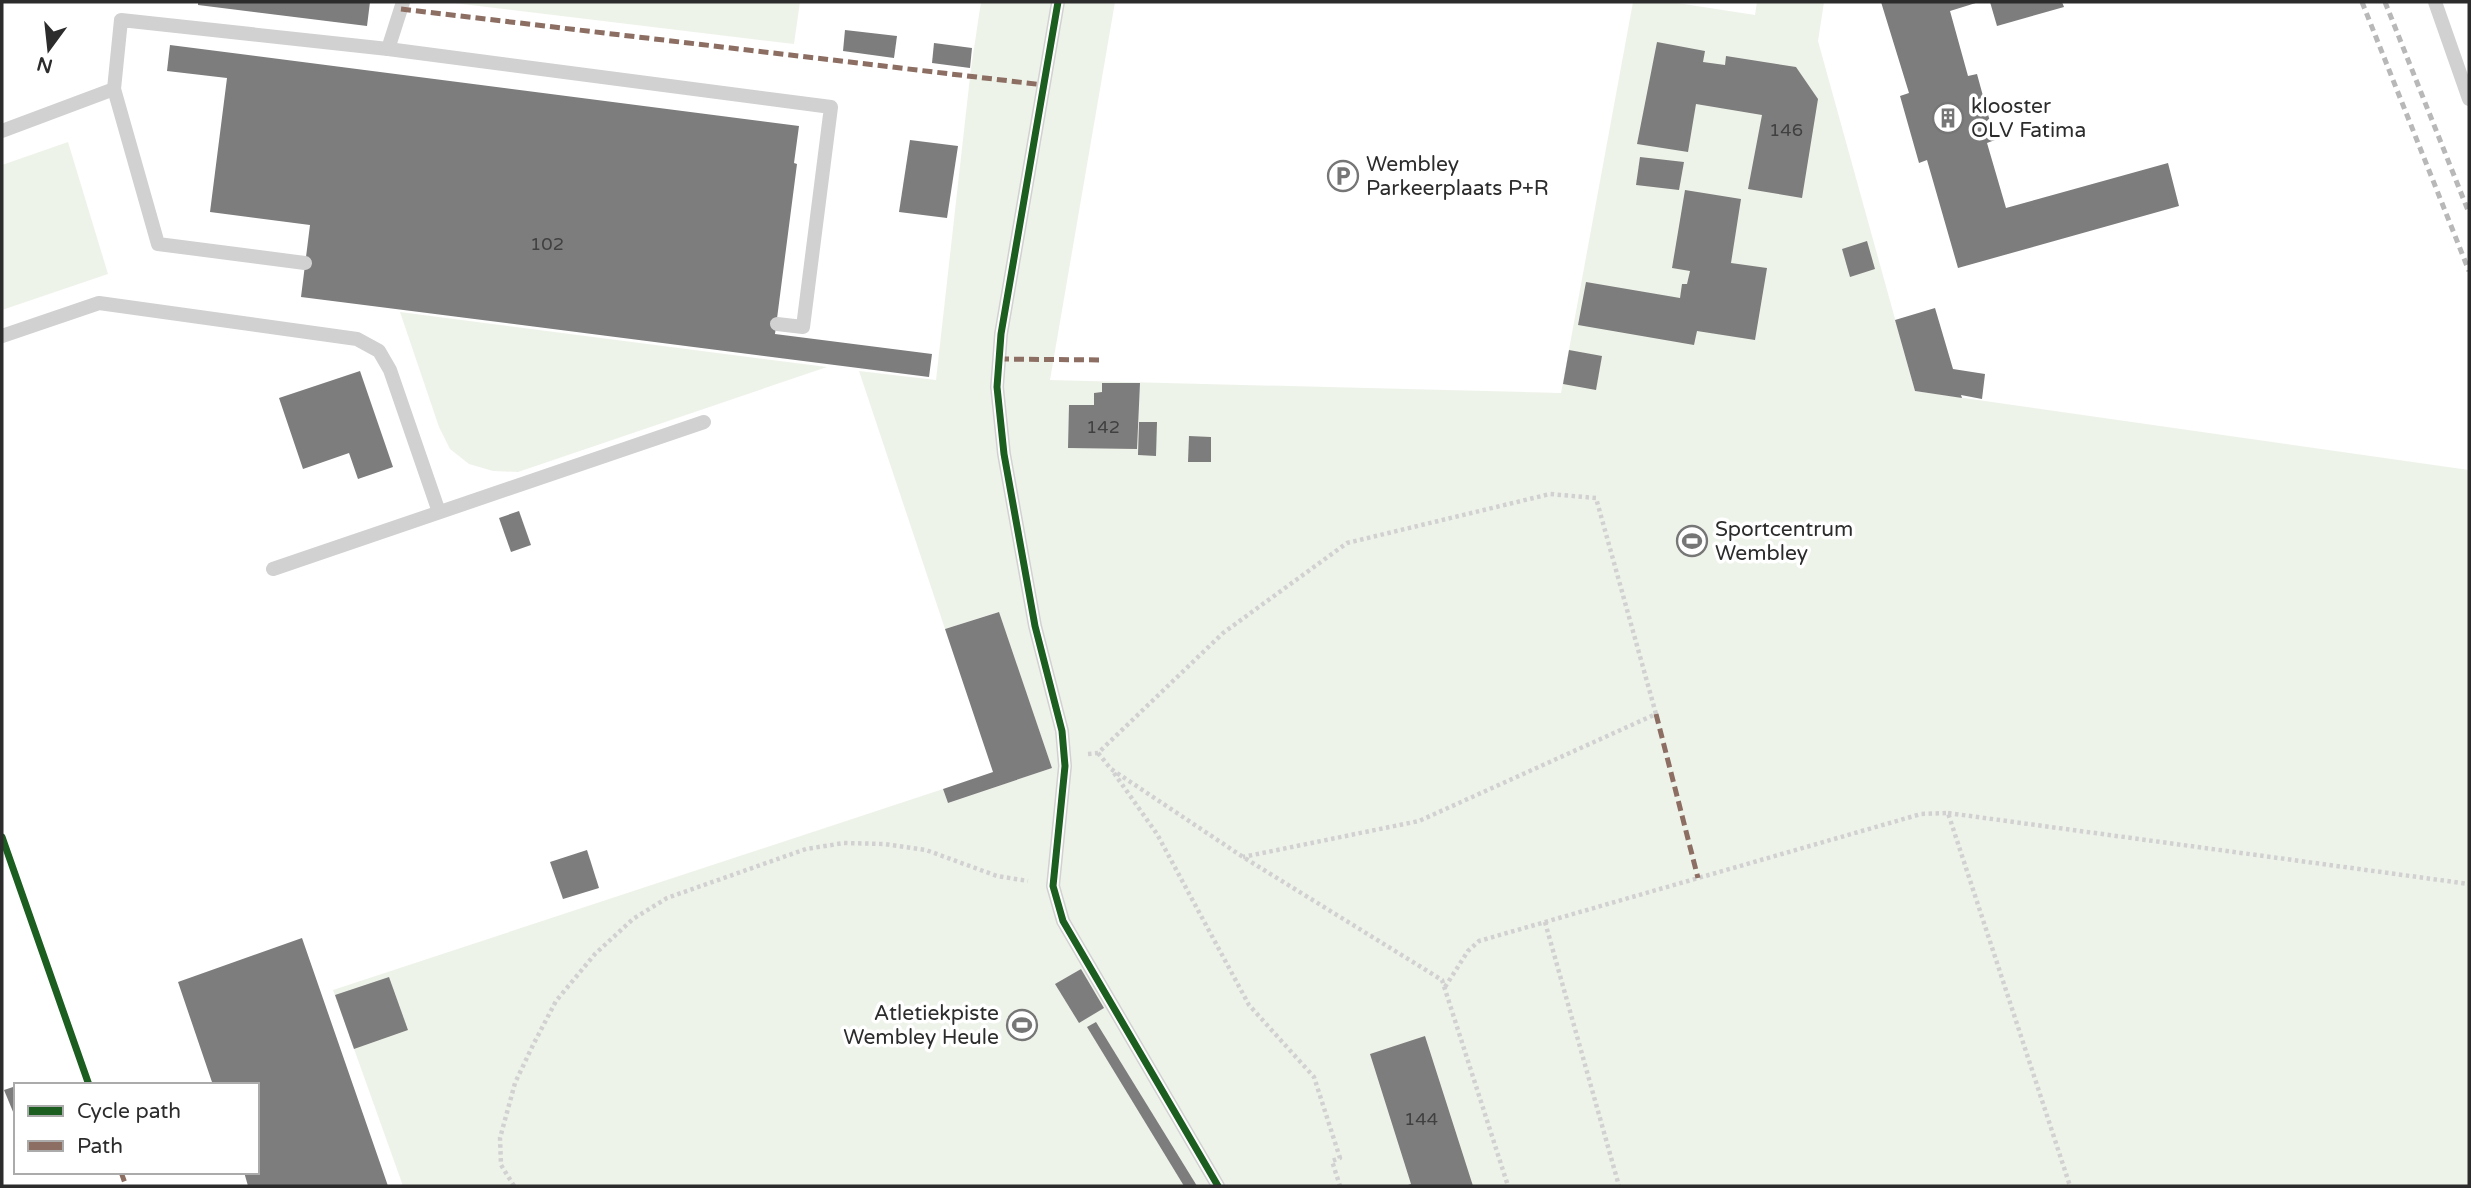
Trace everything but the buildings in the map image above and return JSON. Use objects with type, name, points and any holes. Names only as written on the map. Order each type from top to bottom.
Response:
[{"type":"lane","points":[[388,49],[403,2]]},
{"type":"lane","points":[[1058,2],[1001,334],[997,387],[1004,454],[1035,626],[1062,732],[1065,766],[1053,886],[1063,920],[1218,1186]]},
{"type":"lane","points":[[2435,2],[2469,99]]},
{"type":"lane","points":[[305,262],[158,244],[114,89],[121,20],[388,49],[831,107],[803,327],[777,324]]},
{"type":"lane","points":[[2,131],[114,89]]},
{"type":"lane","points":[[2,336],[100,303],[357,339],[379,351],[390,370],[439,512]]},
{"type":"lane","points":[[273,569],[704,422]]},
{"type":"path","points":[[1243,857],[1419,821],[1656,714],[1596,498],[1550,494],[1347,544],[1223,634],[1098,753],[1157,834],[1249,1004],[1314,1077],[1340,1158],[1332,1161],[1340,1186]]},
{"type":"path","points":[[1111,769],[1243,857],[1442,980],[1508,1186]]},
{"type":"path","points":[[1445,987],[1468,951],[1479,941],[1922,814],[1948,813],[2469,884]]},
{"type":"path","points":[[1948,813],[2070,1186]]},
{"type":"path","points":[[514,1186],[501,1165],[500,1138],[515,1083],[556,1001],[595,954],[633,919],[667,898],[806,849],[844,843],[884,844],[926,850],[997,876],[1053,886]]},
{"type":"path","points":[[1545,922],[1619,1186]]},
{"type":"shaded area","points":[[445,2],[800,2],[794,44]]},
{"type":"shaded area","name":"Sportcentrum Wembley","points":[[981,2],[1115,2],[1050,380],[1561,393],[1633,2],[1671,2],[1755,15],[1757,2],[1824,2],[1818,41],[1915,391],[2469,470],[2469,1186],[403,1186],[333,990],[943,789],[948,803],[1052,768],[998,612],[945,629],[859,371],[936,380],[971,68]]},
{"type":"shaded area","points":[[68,142],[108,274],[2,310],[2,165]]},
{"type":"shaded area","points":[[400,312],[827,367],[518,472],[493,471],[469,464],[450,449],[439,427]]},
{"type":"railway","points":[[2362,2],[2469,271]]},
{"type":"railway","points":[[2385,2],[2469,213]]},
{"type":"marked path","points":[[401,9],[1044,85]]},
{"type":"marked path","points":[[999,359],[1103,360]]},
{"type":"marked path","points":[[1656,714],[1698,878]]},
{"type":"marked path","points":[[122,1174],[126,1186]]},
{"type":"cycle path","points":[[1058,2],[1001,334],[997,387],[1004,454],[1035,626],[1062,731],[1065,766],[1053,886],[1063,921],[1218,1186]]},
{"type":"cycle path","points":[[2,837],[88,1083]]},
{"type":"place","name":"klooster OLV Fatima","points":[[1948,118]]},
{"type":"place","name":"Wembley Parkeerplaats P+R","points":[[1343,176]]},
{"type":"place","name":"Sportcentrum Wembley","points":[[1692,541]]},
{"type":"place","name":"Atletiekpiste Wembley Heule","points":[[1022,1025]]}]
